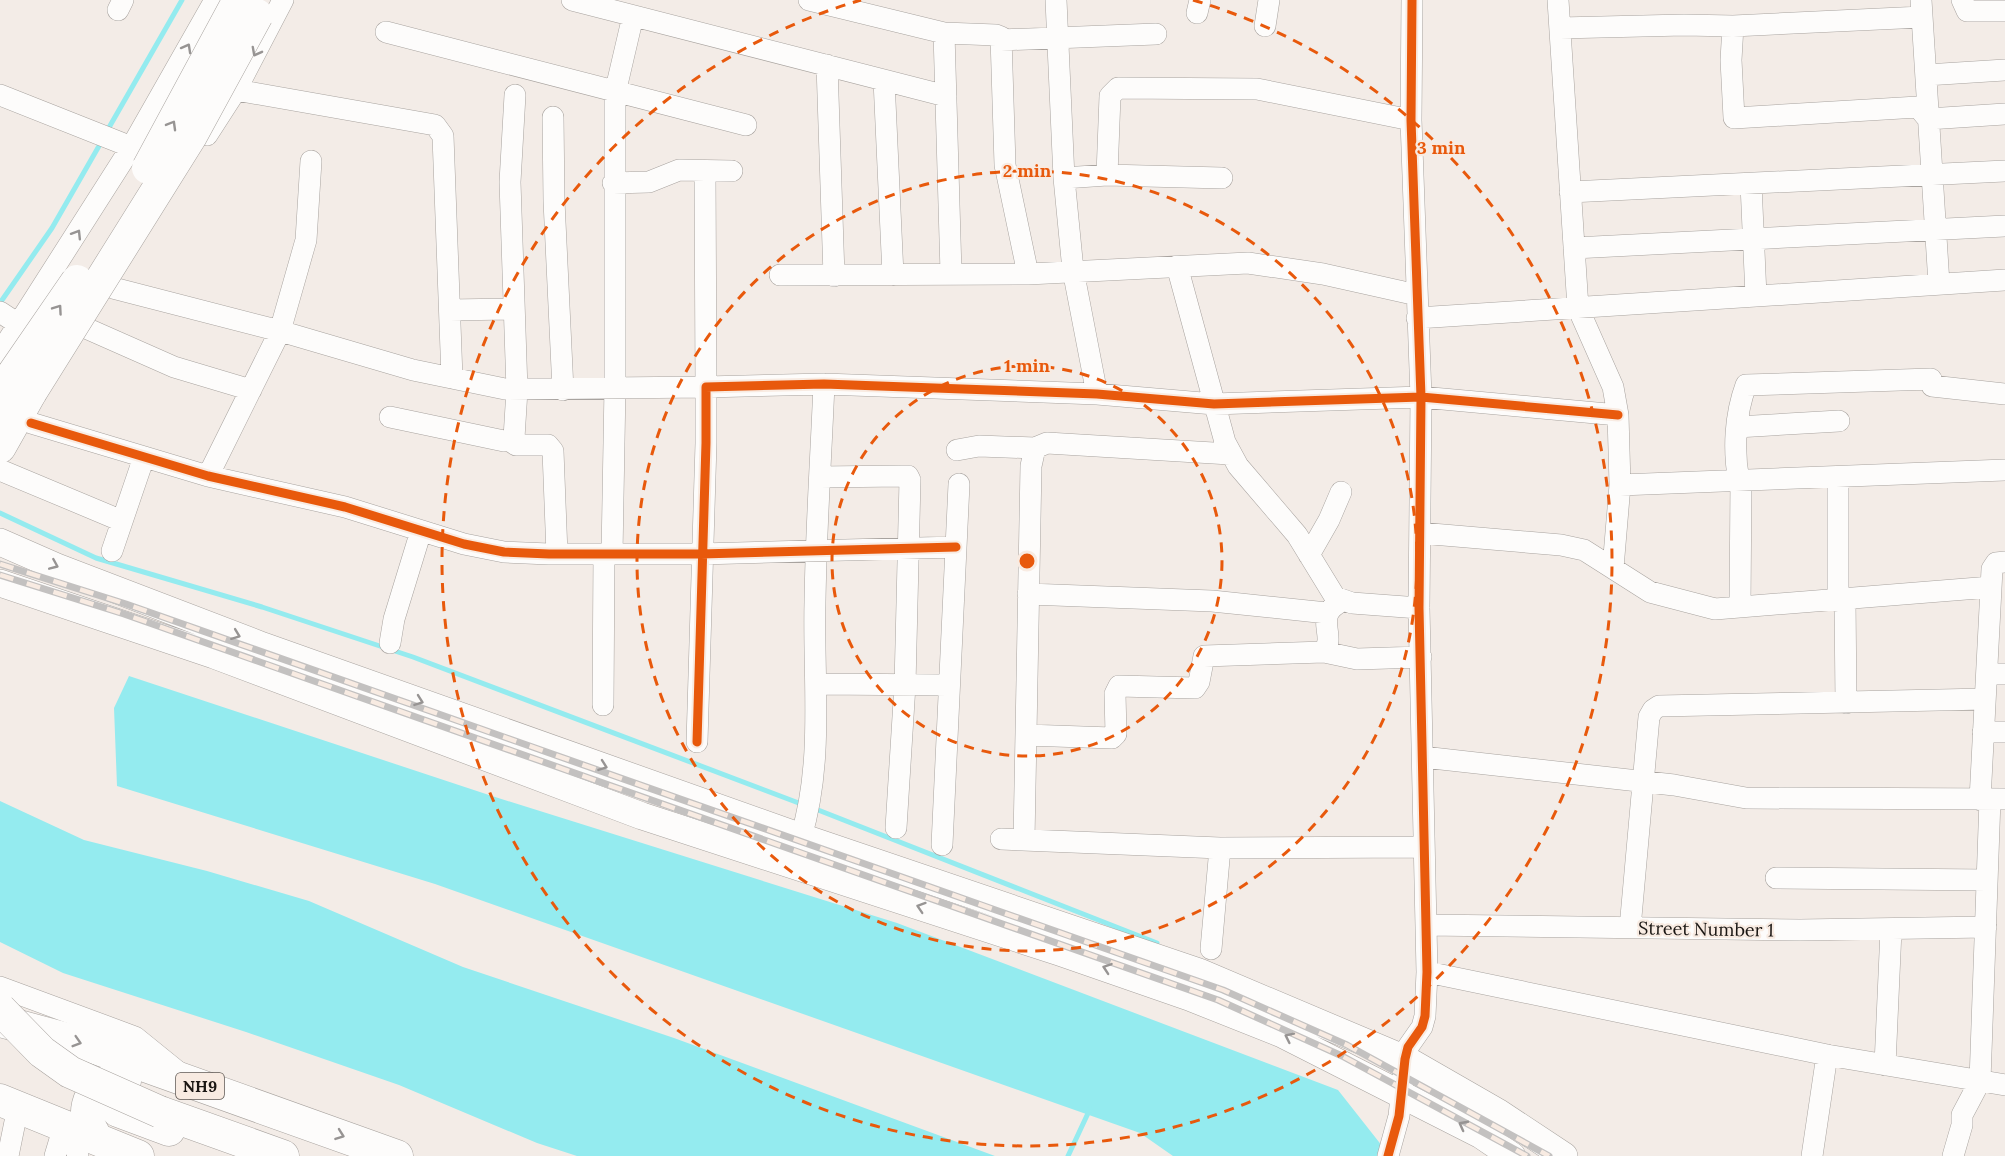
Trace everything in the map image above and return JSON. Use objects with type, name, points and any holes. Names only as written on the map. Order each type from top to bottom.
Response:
[{"type":"highway","points":[[0,400],[13,374],[107,238],[185,102],[249,3]]},
{"type":"highway","points":[[0,447],[31,392],[191,136],[249,3]]},
{"type":"highway","points":[[0,1009],[42,1052],[70,1071],[160,1112],[283,1156]]},
{"type":"highway","name":"NH9","points":[[0,1021],[78,1042],[397,1156]]},
{"type":"highway","points":[[0,1037],[41,1073],[118,1111],[237,1156]]},
{"type":"highway","points":[[77,1137],[88,1122],[88,1107],[93,1092],[103,1083],[116,1078],[251,1126],[305,1123]]},
{"type":"highway","points":[[9,1103],[77,1137],[138,1156]]},
{"type":"main road","points":[[0,542],[57,567],[263,646],[806,817],[1199,972],[1405,1059],[1499,1113],[1564,1156]]},
{"type":"main road","points":[[0,583],[214,655],[642,816],[1059,952],[1189,997],[1282,1034],[1402,1093],[1481,1135],[1512,1156]]},
{"type":"street","points":[[572,0],[946,96]]},
{"type":"street","points":[[809,0],[944,33],[996,35],[1001,40],[1006,177],[1028,274]]},
{"type":"street","points":[[1056,0],[1064,178],[1072,270],[1097,394]]},
{"type":"street","points":[[1265,26],[1269,0]]},
{"type":"street","points":[[1388,1156],[1400,1116],[1408,1047],[1422,1027],[1427,972],[1419,608],[1421,397],[1411,120],[1413,0]]},
{"type":"street","points":[[1558,0],[1578,308],[1612,387],[1618,416],[1620,485],[1613,568]]},
{"type":"street","points":[[1962,0],[1967,11],[2005,11]]},
{"type":"street","points":[[122,521],[0,468],[31,423],[184,171],[236,90],[249,3]]},
{"type":"street","points":[[0,354],[9,318],[116,139],[249,3]]},
{"type":"street","points":[[1560,28],[1733,26],[1921,8],[1938,284]]},
{"type":"street","points":[[603,705],[615,387],[613,183],[615,93],[633,16]]},
{"type":"street","points":[[1733,26],[1731,60],[1734,118],[1918,107],[1928,119]]},
{"type":"street","points":[[386,32],[746,125]]},
{"type":"street","points":[[944,33],[951,273]]},
{"type":"street","points":[[1001,40],[1156,34]]},
{"type":"street","points":[[827,65],[834,276]]},
{"type":"street","points":[[1926,75],[2005,70]]},
{"type":"street","points":[[884,80],[892,275]]},
{"type":"street","points":[[1107,175],[1110,96],[1118,88],[1257,89],[1290,93],[1411,120]]},
{"type":"street","points":[[236,90],[435,125],[440,129],[443,136],[452,378]]},
{"type":"street","points":[[0,95],[116,139],[184,171]]},
{"type":"street","points":[[510,441],[515,433],[516,390],[510,182],[516,95]]},
{"type":"street","points":[[1928,119],[2005,114]]},
{"type":"street","points":[[554,117],[554,201],[563,390]]},
{"type":"street","points":[[208,476],[280,331],[306,240],[310,161]]},
{"type":"street","points":[[613,183],[649,182],[680,170],[732,171]]},
{"type":"street","points":[[697,742],[706,444],[705,171]]},
{"type":"street","points":[[1570,192],[2005,171]]},
{"type":"street","points":[[1064,178],[1107,175],[1222,178]]},
{"type":"street","points":[[1751,184],[1756,296]]},
{"type":"street","points":[[1574,248],[2005,226]]},
{"type":"street","points":[[780,275],[1028,274],[1248,263],[1286,267],[1417,295]]},
{"type":"street","points":[[1177,266],[1214,404],[1230,454],[1283,516],[1331,591],[1334,607],[1327,647],[1324,652]]},
{"type":"street","points":[[1417,318],[2005,280]]},
{"type":"street","points":[[113,288],[280,331],[413,370],[516,390],[824,384],[1097,394],[1214,404],[1421,397],[1618,416]]},
{"type":"street","points":[[450,310],[514,309]]},
{"type":"street","points":[[9,318],[69,358]]},
{"type":"street","points":[[88,329],[174,367],[251,390]]},
{"type":"street","points":[[1740,608],[1740,481],[1735,460],[1740,401],[1746,385],[1931,382],[2005,394]]},
{"type":"street","points":[[806,817],[817,684],[815,603],[824,384]]},
{"type":"street","points":[[390,417],[510,441],[516,445],[548,445],[553,451],[557,554]]},
{"type":"street","points":[[1737,428],[1839,421]]},
{"type":"street","points":[[31,423],[208,476],[345,507],[464,544],[504,552],[701,554],[956,547]]},
{"type":"street","points":[[957,450],[979,446],[1035,448],[1047,443],[1230,454]]},
{"type":"street","points":[[1024,840],[1031,466],[1035,448]]},
{"type":"street","points":[[112,551],[144,457]]},
{"type":"street","points":[[1620,485],[2005,470]]},
{"type":"street","points":[[820,477],[908,476],[912,486],[905,685],[896,828]]},
{"type":"street","points":[[1838,477],[1846,703]]},
{"type":"street","points":[[942,845],[959,484]]},
{"type":"street","points":[[1309,555],[1329,520],[1341,492]]},
{"type":"street","points":[[390,643],[394,619],[421,531]]},
{"type":"street","points":[[1420,533],[1561,545],[1584,550],[1650,592],[1715,609],[1841,601],[1991,587]]},
{"type":"street","points":[[1953,1156],[1962,1125],[1962,1115],[1980,1081],[1992,918],[1987,880],[1992,799],[1983,732],[1985,699],[1996,674],[1991,587],[1994,565],[2005,562]]},
{"type":"street","points":[[1028,594],[1334,607],[1419,608]]},
{"type":"street","points":[[1026,735],[1112,738],[1116,734],[1115,694],[1119,686],[1195,688],[1199,682],[1204,656],[1324,652],[1357,660],[1421,657]]},
{"type":"street","points":[[817,684],[949,685]]},
{"type":"street","points":[[1630,928],[1649,717],[1659,706],[1985,699]]},
{"type":"street","points":[[1983,732],[2005,732]]},
{"type":"street","points":[[1423,758],[1644,782],[1746,798],[1992,799]]},
{"type":"street","points":[[1001,839],[1220,848],[1424,847]]},
{"type":"street","points":[[1211,949],[1220,848]]},
{"type":"street","points":[[1776,878],[1987,880]]},
{"type":"street","name":"Street Number 1","points":[[1426,925],[1891,930],[1992,918]]},
{"type":"street","points":[[1885,1065],[1891,930]]},
{"type":"street","points":[[1427,972],[1827,1055],[2005,1085]]},
{"type":"street","points":[[0,987],[135,1037],[193,1083]]},
{"type":"street","points":[[1812,1156],[1827,1055]]},
{"type":"street","points":[[8,1156],[9,1103]]},
{"type":"street","points":[[55,1156],[77,1137]]},
{"type":"water","points":[[129,676],[492,796],[897,923],[1338,1090],[1390,1156],[1173,1156],[1140,1133],[435,884],[117,786],[114,708]]},
{"type":"water","points":[[0,801],[84,840],[207,871],[309,901],[463,967],[674,1038],[995,1156],[577,1156],[537,1143],[399,1085],[246,1032],[63,973],[0,942]]},
{"type":"waterway","points":[[107,131],[182,0]]},
{"type":"waterway","points":[[0,303],[52,228],[103,139]]},
{"type":"waterway","points":[[0,513],[96,558],[262,607],[413,657],[804,805]]},
{"type":"waterway","points":[[813,808],[1157,943]]},
{"type":"waterway","points":[[1068,1156],[1090,1109]]},
{"type":"railway","points":[[0,564],[126,604],[1223,990],[1347,1045],[1549,1156]]},
{"type":"railway","points":[[0,575],[124,614],[1218,1000],[1342,1056],[1527,1156]]},
{"type":"cycle path","points":[[1388,1156],[1399,1116],[1408,1047],[1422,1027],[1425,1016],[1427,972],[1419,608],[1421,397],[1411,120],[1412,0]]},
{"type":"cycle path","points":[[697,742],[706,387],[824,384],[1097,394],[1214,404],[1421,397],[1618,415]]},
{"type":"cycle path","points":[[31,423],[208,476],[345,507],[464,544],[504,552],[701,554],[956,547]]}]
